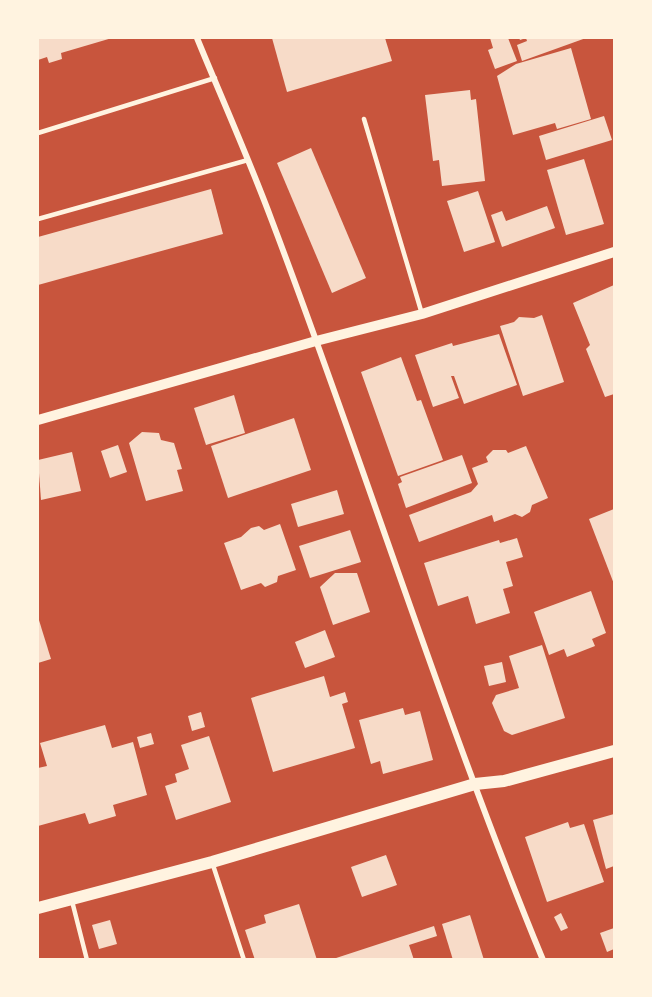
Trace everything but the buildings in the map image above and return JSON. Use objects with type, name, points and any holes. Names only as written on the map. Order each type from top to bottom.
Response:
[{"type":"main road","points":[[38,908],[212,862],[475,784],[504,781],[615,751]]},
{"type":"street","points":[[197,38],[248,160],[316,341],[403,589],[543,960]]},
{"type":"street","points":[[38,420],[316,341],[422,314],[615,252]]},
{"type":"lane","points":[[38,133],[214,78]]},
{"type":"lane","points":[[364,119],[422,314]]},
{"type":"lane","points":[[38,219],[248,160]]},
{"type":"lane","points":[[212,862],[244,960]]},
{"type":"lane","points":[[71,899],[87,960]]}]
